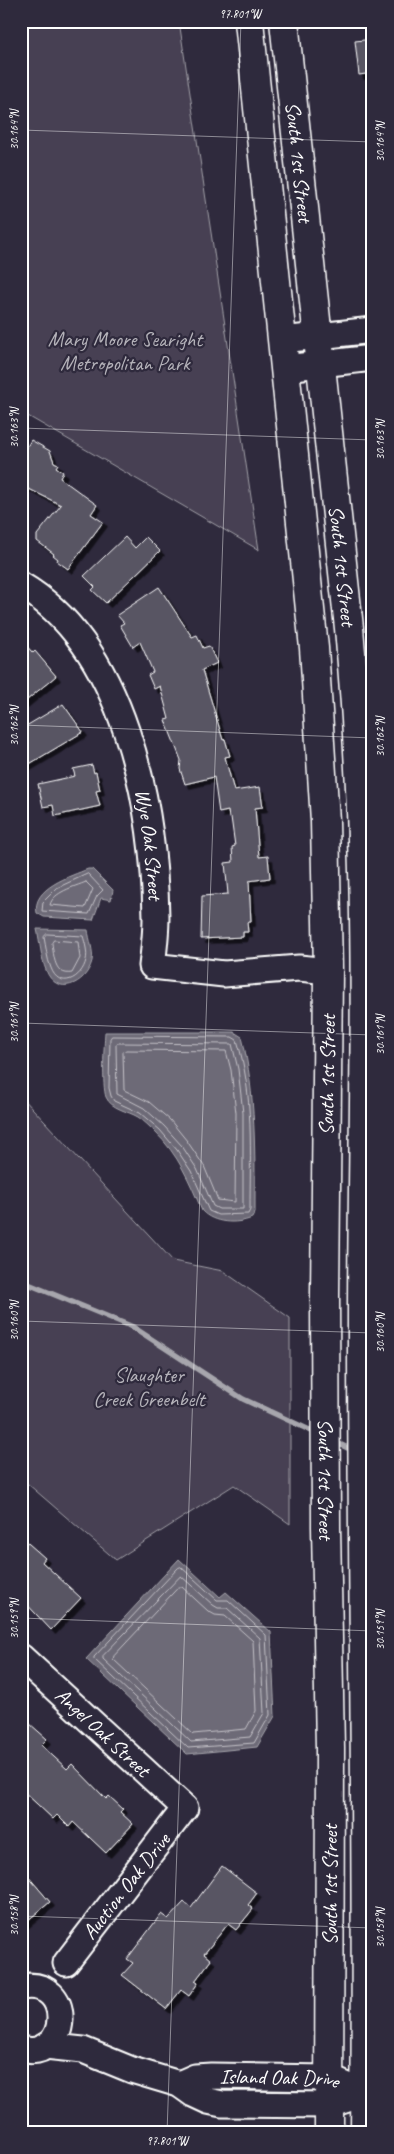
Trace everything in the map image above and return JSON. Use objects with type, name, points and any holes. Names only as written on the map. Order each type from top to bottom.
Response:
[{"type":"main road","name":"South 1st Street","points":[[249,21],[314,648],[322,763],[328,971],[325,1297],[326,1527],[330,1749],[329,2133]]},
{"type":"main road","name":"South 1st Street","points":[[284,21],[355,701],[362,843],[364,978],[362,1550],[369,2093],[366,2133]]},
{"type":"main road","points":[[328,971],[364,978]]},
{"type":"street","points":[[282,340],[373,330]]},
{"type":"street","points":[[285,368],[373,358]]},
{"type":"street","name":"Wye Oak Street","points":[[21,585],[32,592],[65,621],[91,655],[111,691],[125,728],[136,762],[150,843],[156,919],[152,966],[224,974],[299,968],[328,971]]},
{"type":"street","name":"Angel Oak Street","points":[[21,1657],[185,1808]]},
{"type":"street","name":"Auction Oak Drive","points":[[28,1987],[66,1963],[185,1808]]},
{"type":"street","name":"Auction Oak Drive","points":[[60,2013],[66,1963]]},
{"type":"street","name":"Island Oak Drive","points":[[28,1987],[44,1990],[83,2050]]},
{"type":"street","points":[[28,2049],[58,2032],[60,2013]]},
{"type":"street","name":"Island Oak Drive","points":[[28,2049],[83,2050],[132,2070],[179,2084],[193,2094],[208,2101],[222,2104],[329,2105],[369,2093]]},
{"type":"street","name":"Island Oak Drive","points":[[179,2084],[195,2077],[211,2076],[329,2078],[369,2093]]},
{"type":"green space","name":"Mary Moore Searight Metropolitan Park","points":[[21,21],[179,21],[259,550],[21,412]]},
{"type":"green space","name":"Slaughter Creek Greenbelt","points":[[21,1096],[173,1261],[223,1271],[290,1318],[290,1524],[234,1485],[116,1560],[21,1478]]},
{"type":"water","points":[[92,869],[113,890],[111,900],[101,898],[93,920],[44,917],[37,913],[37,904],[46,890],[63,879]]},
{"type":"water","points":[[37,929],[88,930],[92,961],[84,976],[70,985],[57,983],[51,978],[43,960]]},
{"type":"water","points":[[105,1032],[234,1032],[242,1037],[247,1059],[254,1124],[255,1212],[252,1218],[239,1222],[225,1222],[212,1218],[202,1211],[183,1169],[163,1141],[140,1119],[108,1101],[104,1084]]},
{"type":"water","points":[[179,1559],[220,1597],[226,1592],[271,1632],[275,1716],[257,1747],[187,1754],[86,1659]]},
{"type":"building","points":[[373,39],[373,73],[359,75],[355,41]]},
{"type":"building","points":[[31,440],[50,451],[54,462],[58,464],[56,467],[63,472],[60,478],[97,505],[91,514],[103,522],[68,569],[57,561],[58,559],[54,554],[37,541],[37,535],[61,505],[21,485],[21,457]]},
{"type":"building","points":[[125,537],[135,548],[146,537],[160,551],[106,603],[92,590],[95,587],[84,576]]},
{"type":"building","points":[[159,587],[192,637],[197,635],[203,648],[209,646],[217,663],[202,670],[223,740],[225,739],[230,756],[225,757],[234,791],[260,787],[263,807],[255,808],[259,857],[268,856],[270,878],[249,881],[251,922],[247,922],[248,932],[243,932],[243,937],[201,939],[202,896],[228,894],[225,863],[233,862],[232,847],[235,846],[231,817],[229,818],[228,811],[219,813],[214,777],[185,784],[180,769],[181,760],[165,720],[169,719],[160,686],[154,689],[148,675],[153,672],[140,642],[133,647],[120,625],[124,623],[117,615]]},
{"type":"building","points":[[21,640],[33,653],[35,651],[56,676],[21,705]]},
{"type":"building","points":[[63,704],[83,732],[21,769],[21,729]]},
{"type":"building","points":[[92,765],[94,773],[96,772],[100,790],[96,791],[100,806],[55,816],[53,805],[43,807],[38,784],[75,776],[73,769]]},
{"type":"building","points":[[21,1537],[45,1558],[42,1562],[81,1598],[51,1630],[21,1598]]},
{"type":"building","points":[[21,1716],[47,1739],[41,1745],[67,1769],[72,1764],[106,1799],[109,1796],[123,1809],[120,1812],[133,1824],[106,1853],[73,1822],[69,1827],[57,1815],[53,1819],[21,1789]]},
{"type":"building","points":[[222,1866],[257,1893],[248,1905],[253,1909],[236,1930],[228,1924],[204,1954],[211,1960],[195,1981],[198,1983],[189,1996],[181,1990],[166,2009],[122,1975],[133,1963],[127,1959],[161,1914],[168,1919],[184,1902],[191,1908]]},
{"type":"building","points":[[21,1868],[50,1902],[21,1926]]},
{"type":"waterway","points":[[21,1281],[133,1327],[243,1399],[318,1434]]},
{"type":"waterway","points":[[333,1441],[354,1451]]}]
